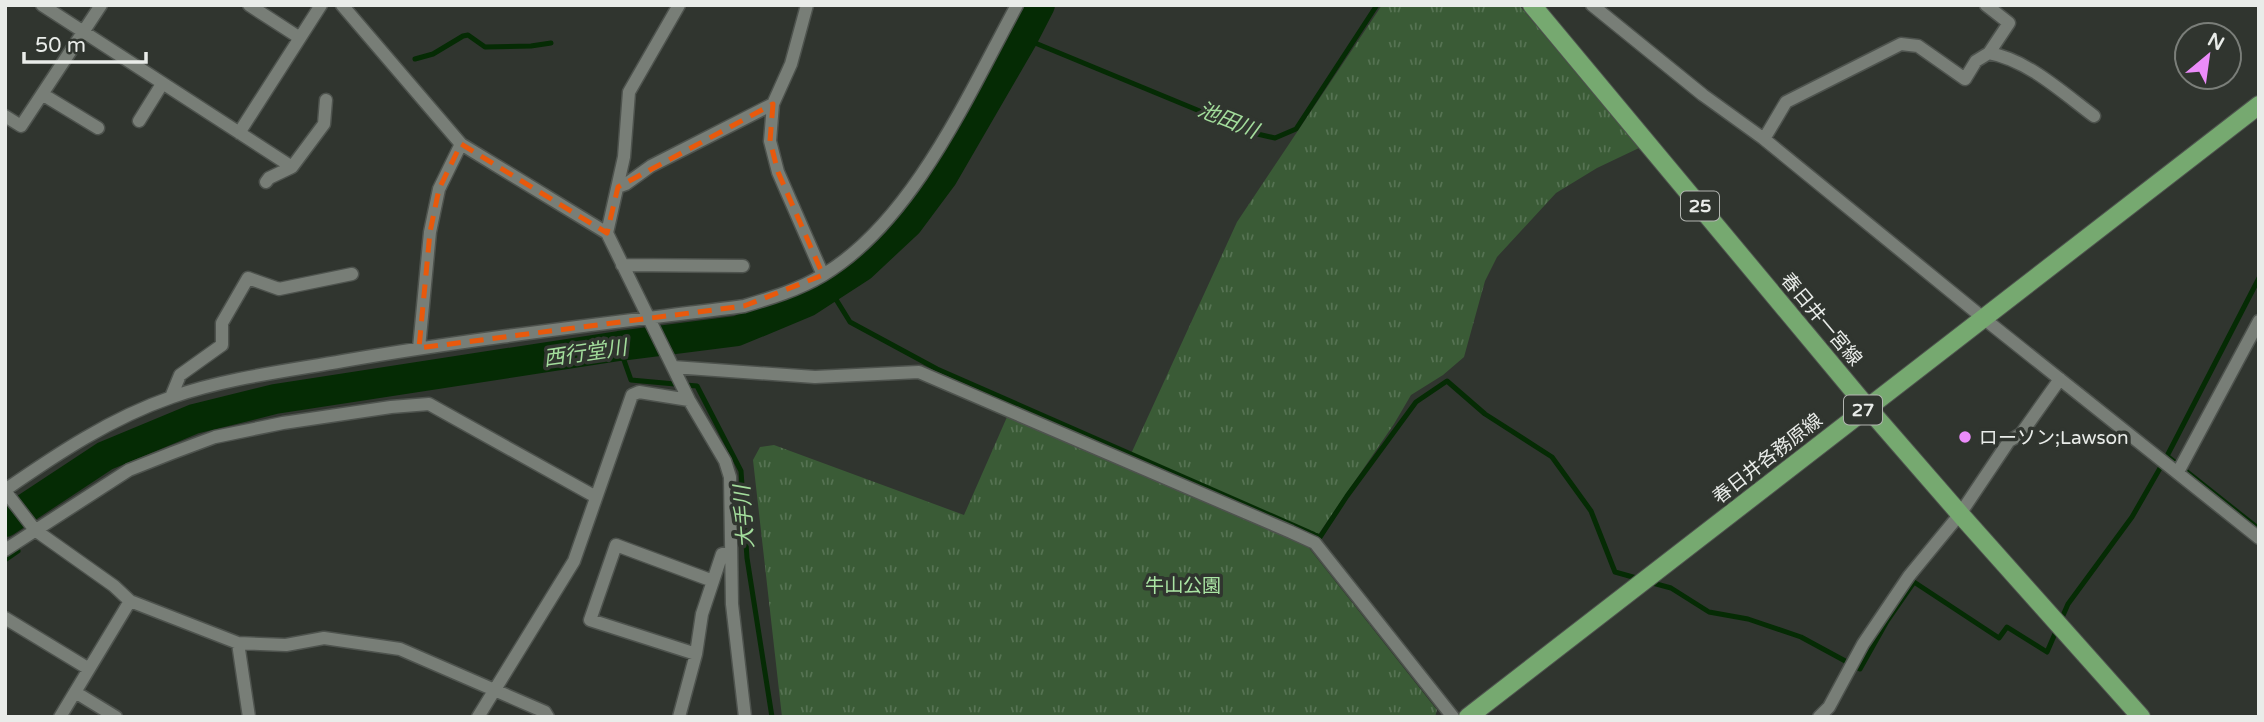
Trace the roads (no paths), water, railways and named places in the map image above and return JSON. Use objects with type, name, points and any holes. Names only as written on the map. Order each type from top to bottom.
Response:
[{"type":"main road","name":"春日井一宮線","points":[[1532,5],[1867,407],[2141,717]]},
{"type":"main road","name":"春日井各務原線","points":[[1468,717],[2259,105]]},
{"type":"street","points":[[42,5],[292,167]]},
{"type":"street","points":[[5,116],[21,126],[101,5]]},
{"type":"street","points":[[249,5],[300,38]]},
{"type":"street","points":[[239,133],[321,5]]},
{"type":"street","points":[[342,5],[460,144],[607,233],[689,400],[725,461],[730,477],[732,604],[745,717]]},
{"type":"street","points":[[607,233],[624,157],[629,92],[679,5]]},
{"type":"street","points":[[807,5],[791,64],[773,104],[771,141],[778,172],[823,275]]},
{"type":"street","points":[[548,717],[545,712],[400,649],[324,638],[286,645],[238,643],[130,601],[114,586],[34,529],[6,492],[66,448],[127,416],[172,397],[239,379],[419,348],[744,306],[787,293],[823,275],[851,255],[880,228],[914,185],[941,143],[1017,5]]},
{"type":"street","points":[[1592,5],[1703,95],[1764,139],[2259,538]]},
{"type":"street","points":[[1764,139],[1786,102],[1901,44],[1917,46],[1965,79],[1976,61],[1989,53],[2009,23],[1986,5]]},
{"type":"street","points":[[1989,53],[2006,56],[2051,84],[2094,116]]},
{"type":"street","points":[[138,121],[162,84]]},
{"type":"street","points":[[42,94],[98,128]]},
{"type":"street","points":[[265,182],[292,167],[324,124],[326,100]]},
{"type":"street","points":[[618,187],[651,166],[773,104]]},
{"type":"street","points":[[419,348],[432,221],[439,189],[460,144]]},
{"type":"street","points":[[622,265],[743,266]]},
{"type":"street","points":[[172,397],[180,375],[222,345],[222,323],[248,278],[279,289],[352,274]]},
{"type":"street","points":[[2178,472],[2259,321]]},
{"type":"street","points":[[673,367],[816,377],[919,372],[1291,532],[1315,543],[1453,717]]},
{"type":"street","points":[[1819,717],[1829,707],[1863,644],[1909,576],[1960,514],[2009,441],[2021,434],[2060,379]]},
{"type":"street","points":[[478,717],[573,561],[632,395],[639,392],[689,400]]},
{"type":"street","points":[[5,550],[129,470],[215,437],[283,423],[391,407],[429,404],[596,497]]},
{"type":"street","points":[[696,654],[590,620],[615,545],[713,581]]},
{"type":"street","points":[[679,717],[696,654],[702,614],[722,554],[731,552]]},
{"type":"street","points":[[60,717],[130,601]]},
{"type":"street","points":[[5,618],[89,669]]},
{"type":"street","points":[[238,643],[249,717]]},
{"type":"street","points":[[75,692],[116,717]]},
{"type":"waterway","name":"西行堂川","points":[[5,522],[105,456],[194,419],[275,399],[619,346],[737,331],[807,302],[861,267],[908,223],[943,176],[1040,5]]},
{"type":"waterway","name":"池田川","points":[[1023,38],[1253,133],[1275,138],[1296,129],[1377,5]]},
{"type":"waterway","points":[[415,59],[433,54],[468,35],[485,47],[551,43]]},
{"type":"waterway","points":[[2061,620],[2068,604],[2132,517],[2167,456],[2259,278]]},
{"type":"waterway","points":[[829,288],[850,322],[937,369],[1320,537],[1416,402],[1447,381],[1485,414],[1552,457],[1591,511],[1615,572],[1640,579]]},
{"type":"waterway","name":"大手川","points":[[619,346],[631,380],[697,386],[741,471],[747,558],[772,717]]},
{"type":"waterway","points":[[2167,456],[2259,529]]},
{"type":"waterway","points":[[5,560],[18,551]]},
{"type":"waterway","points":[[1649,582],[1671,588],[1709,612],[1748,619],[1801,637],[1860,669],[1887,621],[1914,582],[1999,638],[2007,627],[2047,652],[2057,629]]},
{"type":"place","name":"ローソン;Lawson","points":[[1965,437]]},
{"type":"park label","name":"牛山公園","points":[[1183,585]]}]
